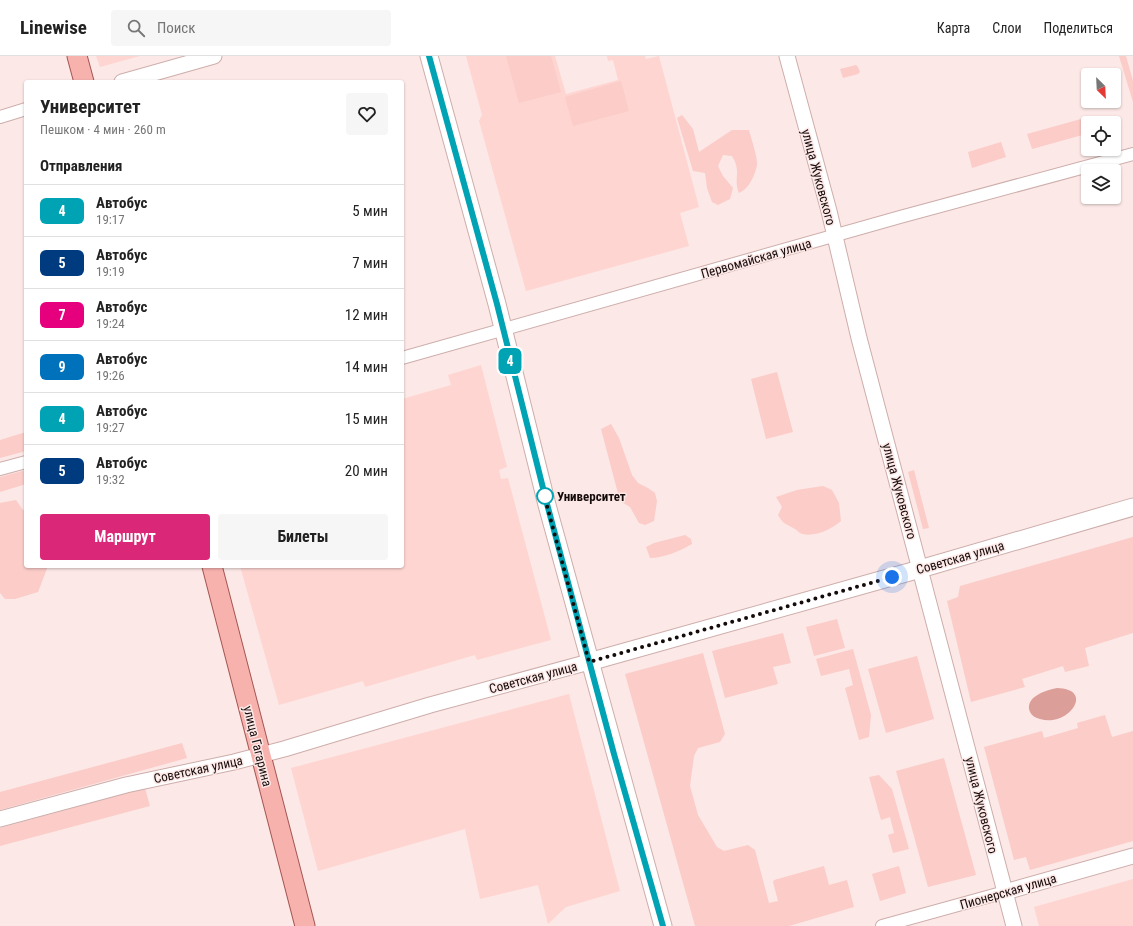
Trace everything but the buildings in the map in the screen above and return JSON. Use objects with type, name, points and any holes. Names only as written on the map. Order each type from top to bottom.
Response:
[{"type":"main road","points":[[77,56],[83,80]]},
{"type":"main road","points":[[429,56],[503,329],[589,662],[663,926]]},
{"type":"main road","name":"Советская улица","points":[[589,662],[920,569],[1133,507]]},
{"type":"main road","name":"улица Гагарина","points":[[213,568],[305,926]]},
{"type":"street","points":[[129,80],[214,56]]},
{"type":"street","name":"улица Жуковского","points":[[787,56],[835,236],[859,338],[1014,926]]},
{"type":"street","points":[[0,117],[24,110]]},
{"type":"street","name":"Первомайская улица","points":[[404,357],[1133,154]]},
{"type":"street","points":[[0,469],[24,463]]},
{"type":"street","name":"Советская улица","points":[[0,819],[126,785],[234,762],[437,703],[589,662]]},
{"type":"street","name":"Пионерская улица","points":[[882,926],[1133,856]]},
{"type":"shaded area","points":[[96,56],[140,56],[100,67]]},
{"type":"shaded area","points":[[466,56],[555,56],[566,94],[618,80],[613,60],[608,61],[607,56],[645,56],[646,59],[659,56],[699,207],[680,213],[689,246],[526,291],[479,121],[482,115]]},
{"type":"shaded area","points":[[506,56],[551,56],[561,92],[519,103]]},
{"type":"shaded area","points":[[1119,56],[1126,56],[1133,81],[1133,102]]},
{"type":"shaded area","points":[[856,65],[860,72],[858,74],[843,78],[840,69]]},
{"type":"shaded area","points":[[621,81],[629,111],[573,126],[565,97]]},
{"type":"shaded area","points":[[682,115],[693,129],[699,152],[732,130],[749,130],[757,165],[751,181],[743,191],[739,193],[737,188],[737,171],[732,156],[723,155],[718,166],[723,176],[733,188],[730,199],[718,205],[712,202],[707,188],[705,173],[693,171],[677,118]]},
{"type":"shaded area","points":[[1081,119],[1081,135],[1032,149],[1027,134]]},
{"type":"shaded area","points":[[1001,142],[1006,157],[972,168],[968,152]]},
{"type":"shaded area","points":[[481,365],[507,467],[499,470],[501,479],[508,478],[551,640],[477,660],[475,655],[365,687],[363,681],[279,705],[241,568],[404,568],[404,398],[451,385],[448,375]]},
{"type":"shaded area","points":[[777,372],[793,432],[766,439],[751,379]]},
{"type":"shaded area","points":[[611,424],[619,438],[632,475],[638,483],[655,493],[657,501],[654,521],[645,525],[639,523],[630,507],[620,501],[601,429]]},
{"type":"shaded area","points":[[24,433],[24,452],[0,458],[0,440]]},
{"type":"shaded area","points":[[914,470],[929,528],[923,529],[908,472]]},
{"type":"shaded area","points":[[24,471],[24,485],[0,492],[0,477]]},
{"type":"shaded area","points":[[823,486],[832,490],[839,503],[841,521],[823,532],[808,535],[801,533],[782,521],[778,515],[782,507],[776,497],[797,490]]},
{"type":"shaded area","points":[[16,500],[24,510],[24,568],[47,568],[38,592],[15,599],[5,599],[0,593],[0,503]]},
{"type":"shaded area","points":[[685,535],[691,539],[692,544],[671,554],[650,558],[646,547],[654,543]]},
{"type":"shaded area","points":[[1133,537],[1133,633],[1085,648],[1089,666],[1065,672],[1063,666],[1022,679],[1025,687],[971,702],[947,601],[958,597],[960,586]]},
{"type":"shaded area","points":[[837,619],[845,648],[814,656],[806,627]]},
{"type":"shaded area","points":[[783,633],[791,663],[773,667],[778,684],[725,698],[712,651]]},
{"type":"shaded area","points":[[853,649],[871,715],[869,737],[859,740],[845,688],[853,685],[849,669],[821,676],[816,659]]},
{"type":"shaded area","points":[[703,653],[725,734],[720,742],[698,748],[694,756],[690,786],[698,815],[717,847],[724,851],[748,845],[755,850],[769,903],[778,901],[773,882],[774,880],[824,866],[829,885],[847,880],[854,907],[789,926],[695,926],[625,674]]},
{"type":"shaded area","points":[[917,656],[934,719],[886,733],[868,669]]},
{"type":"shaded area","points":[[1057,688],[1069,690],[1075,695],[1076,701],[1074,707],[1060,718],[1050,720],[1040,719],[1033,716],[1029,707],[1033,698],[1047,690]]},
{"type":"shaded area","points":[[569,694],[620,891],[566,907],[548,924],[538,885],[480,899],[465,829],[318,871],[291,768]]},
{"type":"shaded area","points":[[1105,715],[1112,737],[1133,731],[1133,841],[1030,870],[1026,857],[1014,860],[984,747],[1042,731],[1044,738],[1078,728],[1077,723]]},
{"type":"shaded area","points":[[182,743],[187,758],[0,810],[0,792]]},
{"type":"shaded area","points":[[944,758],[976,875],[928,887],[896,771]]},
{"type":"shaded area","points":[[879,775],[892,789],[909,849],[893,853],[888,835],[894,833],[890,817],[881,820],[869,777]]},
{"type":"shaded area","points":[[145,788],[150,806],[0,846],[0,828]]},
{"type":"shaded area","points":[[899,866],[906,893],[880,901],[872,874]]},
{"type":"shaded area","points":[[1133,879],[1133,926],[1039,926],[1034,907]]},
{"type":"bus line","name":"4","points":[[429,56],[497,304],[547,504],[614,754],[663,926]]},
{"type":"place","name":"Университет","points":[[545,496]]},
{"type":"route","points":[[545,496],[543,491],[589,662],[892,577]]}]
